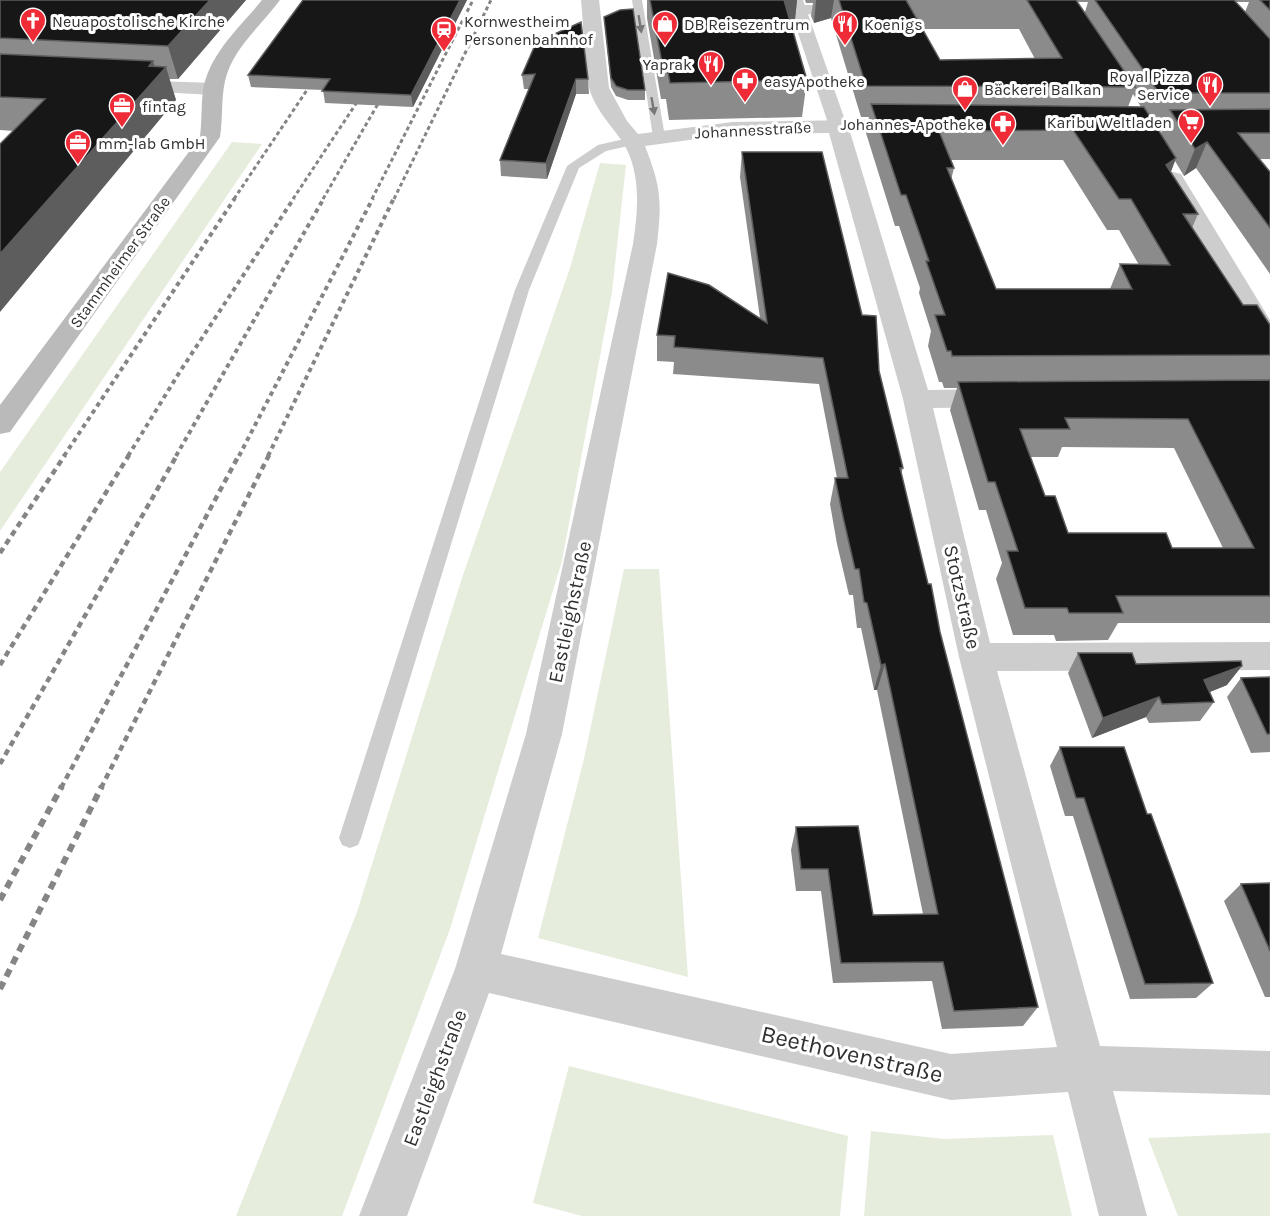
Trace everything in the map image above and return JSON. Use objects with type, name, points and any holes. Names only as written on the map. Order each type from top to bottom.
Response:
[{"type":"main road","points":[[213,89],[227,56],[271,0]]},
{"type":"main road","name":"Stammheimer Straße","points":[[0,425],[210,137],[214,115],[213,89]]},
{"type":"street","name":"Eastleighstraße","points":[[383,1216],[476,969],[544,734],[645,244],[650,203],[645,173],[646,139],[618,124],[599,88],[590,0]]},
{"type":"street","points":[[838,126],[797,5],[869,10]]},
{"type":"street","points":[[110,85],[213,89]]},
{"type":"street","points":[[1130,108],[1270,342]]},
{"type":"street","name":"Johannesstraße","points":[[646,139],[733,128],[931,125]]},
{"type":"street","name":"Stotzstraße","points":[[838,126],[917,399],[976,657],[1124,1216]]},
{"type":"street","points":[[1095,128],[1270,126]]},
{"type":"street","points":[[917,399],[1023,398]]},
{"type":"street","points":[[976,657],[1270,656]]},
{"type":"street","name":"Beethovenstraße","points":[[476,969],[951,1077],[1085,1068],[1270,1073]]},
{"type":"lane","points":[[350,838],[522,290],[573,166],[602,148],[646,139],[637,0]]},
{"type":"green space","points":[[232,142],[262,144],[0,531],[0,472]]},
{"type":"green space","points":[[600,163],[626,165],[612,292],[562,561],[450,929],[342,1216],[236,1216],[357,912],[462,578],[570,268]]},
{"type":"green space","points":[[624,569],[659,569],[688,977],[538,938],[584,759]]},
{"type":"green space","points":[[569,1066],[848,1136],[840,1216],[582,1216],[533,1203]]},
{"type":"green space","points":[[871,1131],[944,1139],[1053,1135],[1072,1216],[864,1216]]},
{"type":"green space","points":[[1270,1133],[1270,1216],[1178,1216],[1148,1138]]},
{"type":"building","points":[[0,0],[210,0],[168,46],[0,38]]},
{"type":"building","points":[[303,0],[460,0],[411,95],[322,91],[330,79],[248,75]]},
{"type":"building","points":[[650,0],[784,0],[807,80],[670,83],[666,63],[662,63]]},
{"type":"building","points":[[839,0],[906,0],[940,60],[1062,58],[1027,0],[1076,0],[1135,87],[866,86]]},
{"type":"building","points":[[1095,0],[1234,0],[1270,39],[1270,93],[1159,93]]},
{"type":"building","points":[[1260,0],[1270,0],[1270,10]]},
{"type":"building","points":[[633,9],[645,90],[628,90],[616,86],[611,78],[604,17],[620,10]]},
{"type":"building","points":[[581,22],[588,79],[576,79],[546,163],[500,160],[535,74],[522,75],[539,36],[550,36]]},
{"type":"building","points":[[0,54],[153,61],[149,66],[166,67],[0,254],[0,144],[45,99],[0,97]]},
{"type":"building","points":[[871,104],[1144,107],[1176,158],[1166,165],[1198,214],[1183,214],[1243,305],[1257,305],[1270,325],[1270,355],[952,356],[951,351],[947,351],[935,315],[945,315],[926,261],[929,261],[906,195],[901,195]],"holes":[[[1073,130],[1119,199],[1131,199],[1170,265],[1120,264],[1132,289],[996,289],[947,168],[954,168],[939,131]]]},
{"type":"building","points":[[1270,109],[1270,133],[1238,133],[1270,172],[1270,228],[1207,142],[1195,149],[1170,110]]},
{"type":"building","points":[[742,152],[822,152],[862,315],[876,316],[879,371],[903,468],[900,468],[928,584],[931,584],[940,632],[1038,1007],[954,1011],[943,962],[841,963],[828,869],[801,869],[796,827],[858,826],[873,915],[938,914],[885,664],[881,665],[867,603],[864,602],[859,569],[855,569],[843,517],[835,478],[848,478],[823,358],[674,347],[675,336],[657,335],[668,273],[709,285],[767,323]]},
{"type":"building","points":[[1270,380],[1270,596],[1116,596],[1123,613],[1069,613],[1067,608],[1025,608],[1007,551],[1018,551],[995,482],[988,482],[958,382]],"holes":[[[1065,418],[1188,419],[1254,548],[1172,548],[1166,533],[1068,533],[1055,496],[1045,496],[1020,429],[1070,429]]]},
{"type":"building","points":[[1078,653],[1132,653],[1136,664],[1241,661],[1242,666],[1204,680],[1214,702],[1162,704],[1159,697],[1103,718]]},
{"type":"building","points":[[1270,677],[1270,734],[1267,734],[1241,678]]},
{"type":"building","points":[[1060,747],[1124,747],[1147,814],[1151,814],[1213,983],[1145,984],[1084,798],[1076,798]]},
{"type":"building","points":[[1270,883],[1270,951],[1241,884]]},
{"type":"railway","points":[[372,199],[473,0]]},
{"type":"railway","points":[[394,199],[491,0]]},
{"type":"railway","points":[[234,199],[317,75]]},
{"type":"railway","points":[[293,199],[365,90]]},
{"type":"railway","points":[[323,199],[386,90]]},
{"type":"railway","points":[[64,456],[235,198]]},
{"type":"railway","points":[[128,456],[179,373],[294,198]]},
{"type":"railway","points":[[176,456],[324,198]]},
{"type":"railway","points":[[239,456],[373,198]]},
{"type":"railway","points":[[268,456],[394,198]]},
{"type":"railway","points":[[0,553],[65,455]]},
{"type":"railway","points":[[0,665],[129,455]]},
{"type":"railway","points":[[0,764],[177,455]]},
{"type":"railway","points":[[61,788],[239,455]]},
{"type":"railway","points":[[101,788],[269,455]]},
{"type":"railway","points":[[0,900],[62,786]]},
{"type":"railway","points":[[0,989],[102,786]]},
{"type":"place","name":"Neuapostolische Kirche","points":[[33,44]]},
{"type":"place","name":"DB Reisezentrum","points":[[665,47]]},
{"type":"place","name":"Koenigs","points":[[845,47]]},
{"type":"place","name":"Kornwestheim Personenbahnhof","points":[[444,53]]},
{"type":"place","name":"Yaprak","points":[[711,87]]},
{"type":"place","name":"easyApotheke","points":[[745,104]]},
{"type":"place","name":"Royal Pizza Service","points":[[1210,108]]},
{"type":"place","name":"Bäckerei Balkan","points":[[965,112]]},
{"type":"place","name":"fintag","points":[[122,129]]},
{"type":"place","name":"Karibu Weltladen","points":[[1191,145]]},
{"type":"place","name":"Johannes-Apotheke","points":[[1003,147]]},
{"type":"place","name":"mm-lab GmbH","points":[[78,166]]}]
